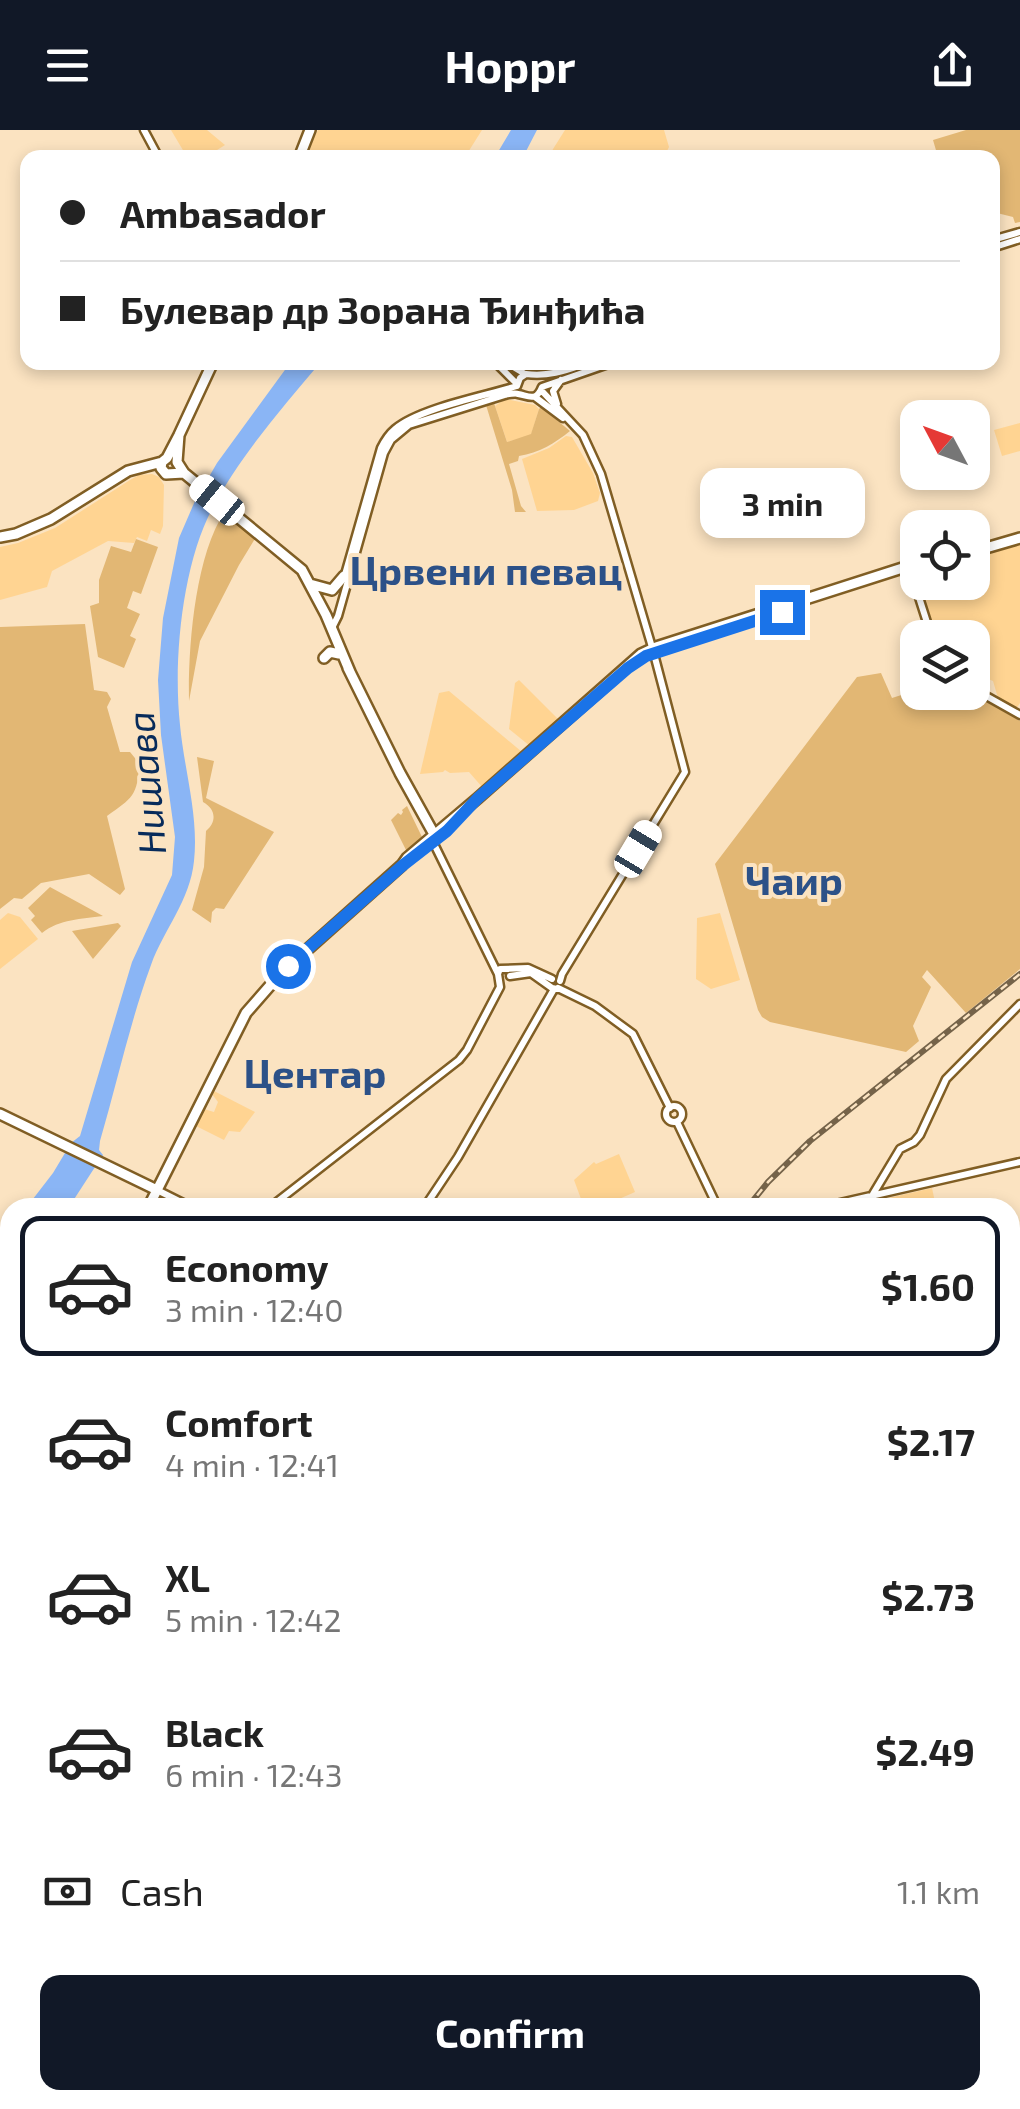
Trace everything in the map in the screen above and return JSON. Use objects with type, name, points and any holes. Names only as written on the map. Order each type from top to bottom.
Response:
[{"type":"main road","points":[[172,466],[180,435],[209,370]]},
{"type":"main road","points":[[0,540],[51,519],[128,471],[172,466],[305,575],[434,839]]},
{"type":"main road","points":[[990,544],[1020,535]]},
{"type":"main road","points":[[153,1198],[234,1035],[255,1002],[288,966],[407,858],[471,808],[628,668],[653,651],[900,572]]},
{"type":"main road","points":[[311,586],[332,590],[344,576]]},
{"type":"main road","points":[[331,631],[350,672]]},
{"type":"main road","points":[[324,658],[330,652],[339,654]]},
{"type":"main road","points":[[0,1114],[157,1190]]},
{"type":"street","points":[[503,390],[508,381],[506,370]]},
{"type":"street","points":[[507,370],[528,398],[590,370]]},
{"type":"street","points":[[514,370],[538,377],[562,370]]},
{"type":"street","points":[[331,631],[344,576],[388,444],[409,425],[505,395],[518,388],[526,374]]},
{"type":"street","points":[[538,377],[539,391],[576,428]]},
{"type":"street","points":[[560,410],[553,394],[561,380]]},
{"type":"street","points":[[331,631],[384,441],[404,423],[518,388]]},
{"type":"street","points":[[431,1198],[685,772],[601,474],[590,446],[539,391]]},
{"type":"street","points":[[990,698],[1020,716]]},
{"type":"street","points":[[434,839],[491,959],[504,973],[531,973],[557,982],[633,1034],[670,1108],[682,1112],[677,1122],[713,1198]]},
{"type":"street","points":[[282,1198],[459,1060],[504,973]]},
{"type":"street","points":[[873,1194],[900,1149],[920,1135],[946,1080],[1020,1004]]},
{"type":"street","points":[[857,1198],[1020,1162]]},
{"type":"street","points":[[157,1190],[173,1198]]},
{"type":"shaded area","points":[[171,130],[207,130],[225,145],[217,150],[183,150]]},
{"type":"shaded area","points":[[318,130],[482,130],[469,150],[308,150]]},
{"type":"shaded area","points":[[565,130],[664,130],[669,147],[668,150],[552,150]]},
{"type":"shaded area","points":[[966,130],[1020,130],[1020,222],[1000,214],[1000,150],[936,150],[933,140]]},
{"type":"shaded area","points":[[505,399],[539,409],[531,435],[507,442],[495,406]]},
{"type":"shaded area","points":[[494,403],[507,442],[531,434],[541,407],[570,431],[509,464],[526,512],[515,512],[486,405]]},
{"type":"shaded area","points":[[1020,423],[1020,451],[1002,456],[994,430]]},
{"type":"shaded area","points":[[566,436],[572,437],[593,473],[600,493],[598,501],[574,510],[537,511],[522,459]]},
{"type":"shaded area","points":[[152,474],[164,485],[160,534],[151,530],[147,541],[137,537],[134,543],[108,541],[52,571],[47,587],[0,600],[0,547],[55,528],[130,480]]},
{"type":"shaded area","points":[[225,511],[256,537],[200,641],[189,701],[195,603],[207,552]]},
{"type":"shaded area","points":[[136,539],[158,547],[141,594],[133,591],[127,608],[140,614],[130,636],[136,639],[124,668],[98,657],[90,606],[99,603],[99,580],[111,546],[131,552]]},
{"type":"shaded area","points":[[1020,544],[1020,703],[1016,709],[998,698],[990,680],[990,620],[930,620],[924,600],[990,600],[990,554]]},
{"type":"shaded area","points":[[85,624],[94,690],[107,692],[111,699],[107,707],[120,752],[130,752],[139,763],[132,795],[107,816],[125,889],[120,895],[89,874],[41,883],[22,899],[14,898],[0,909],[0,627]]},
{"type":"shaded area","points":[[881,673],[892,698],[900,695],[900,710],[990,710],[990,704],[1020,721],[1020,969],[966,1013],[927,970],[922,977],[931,987],[913,1026],[919,1041],[906,1052],[762,1017],[715,864],[857,677]]},
{"type":"shaded area","points":[[519,680],[558,719],[530,746],[509,729],[515,683]]},
{"type":"shaded area","points":[[449,691],[522,752],[483,788],[469,772],[420,774],[439,693]]},
{"type":"shaded area","points":[[197,757],[214,761],[206,798],[274,832],[224,909],[212,912],[211,923],[192,910],[204,867],[206,831],[214,816],[203,802]]},
{"type":"shaded area","points":[[407,806],[422,837],[407,852],[391,820]]},
{"type":"shaded area","points":[[50,887],[103,916],[63,922],[42,933],[31,920],[35,916],[28,908]]},
{"type":"shaded area","points":[[8,913],[20,917],[38,939],[0,969],[0,920]]},
{"type":"shaded area","points":[[720,913],[740,980],[711,989],[696,979],[697,918]]},
{"type":"shaded area","points":[[118,923],[121,926],[93,959],[72,931]]},
{"type":"shaded area","points":[[214,1091],[255,1112],[240,1132],[229,1131],[224,1140],[196,1126],[204,1109],[214,1112],[218,1102]]},
{"type":"shaded area","points":[[619,1154],[635,1192],[621,1198],[581,1198],[574,1180]]},
{"type":"shaded area","points":[[932,1188],[934,1198],[889,1198]]},
{"type":"water","points":[[511,130],[537,130],[527,150],[499,150]]},
{"type":"water","points":[[285,370],[314,370],[235,470],[212,509],[193,558],[182,614],[178,672],[180,725],[193,810],[192,875],[143,987],[100,1141],[103,1155],[98,1167],[75,1198],[34,1198],[71,1143],[80,1136],[132,962],[172,875],[175,837],[158,680],[163,618],[179,538],[217,463]]},
{"type":"railway","points":[[755,1198],[810,1141],[1020,974]]},
{"type":"district","name":"Црвени певац","points":[[486,571]]},
{"type":"district","name":"Чаир","points":[[794,881]]},
{"type":"district","name":"Центар","points":[[315,1074]]},
{"type":"route","points":[[288,966],[447,831],[478,798],[628,668],[646,656],[782,612]]},
{"type":"water label","name":"Нишава","points":[[147,783]]}]
